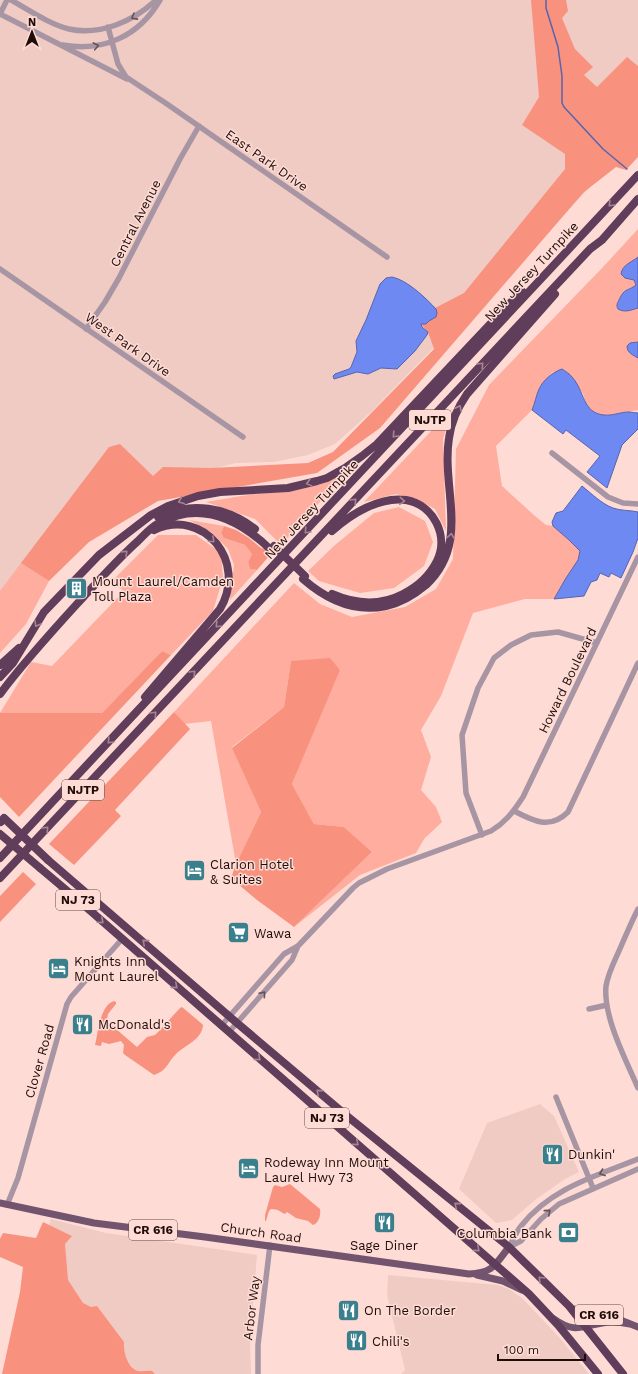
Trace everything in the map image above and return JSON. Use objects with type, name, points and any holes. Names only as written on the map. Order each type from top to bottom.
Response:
[{"type":"highway","name":"New Jersey Turnpike","points":[[0,858],[638,175]]},
{"type":"highway","name":"New Jersey Turnpike","points":[[0,878],[590,248],[602,240],[638,199]]},
{"type":"highway","points":[[127,533],[169,512],[188,508],[207,508],[224,511],[240,519],[254,529],[320,593],[333,601],[349,606],[364,608],[381,607],[397,603],[417,592],[429,582],[443,562],[450,541],[452,520],[448,446],[451,427],[457,410],[467,394],[595,250],[602,240]]},
{"type":"highway","points":[[0,677],[13,663],[44,612],[99,555],[151,515],[168,506],[187,499],[220,492],[298,486],[327,478],[346,468],[377,444],[511,302],[555,264]]},
{"type":"highway","points":[[261,601],[273,594],[317,546],[337,527],[350,517],[373,505],[394,500],[407,500],[429,512],[438,526],[441,547],[440,554],[434,567],[418,584],[398,597],[380,602],[347,600],[304,578]]},
{"type":"highway","points":[[0,684],[138,540],[152,527],[166,519],[189,514],[205,513],[221,517],[235,522],[272,548]]},
{"type":"highway","points":[[123,727],[149,691],[220,609],[228,592],[230,580],[227,563],[222,551],[214,541],[200,530],[184,526],[166,526],[138,540]]},
{"type":"highway","points":[[0,665],[30,637]]},
{"type":"highway","points":[[0,694],[38,646]]},
{"type":"highway","name":"NJ 73","points":[[1,819],[230,1017],[394,1156],[509,1247],[569,1306],[623,1374]]},
{"type":"highway","name":"NJ 73","points":[[0,834],[78,900],[529,1294],[549,1315],[598,1374]]},
{"type":"main road","name":"Church Road","points":[[4,1204],[94,1223],[469,1274],[486,1272],[495,1265],[509,1247]]},
{"type":"main road","name":"CR 616","points":[[469,1274],[503,1281],[529,1294]]},
{"type":"main road","name":"CR 616","points":[[569,1306],[580,1312],[607,1316],[638,1327]]},
{"type":"main road","name":"CR 616","points":[[549,1315],[562,1324],[572,1328],[586,1327],[607,1322],[630,1324]]},
{"type":"street","points":[[0,14],[7,0]]},
{"type":"street","points":[[11,0],[67,28],[92,30],[108,27],[132,18],[156,0]]},
{"type":"street","points":[[57,43],[77,47],[88,47],[112,41],[129,33],[141,24],[152,13],[160,0]]},
{"type":"street","name":"East Park Drive","points":[[0,14],[132,82],[199,126],[387,257]]},
{"type":"street","name":"East Park Drive","points":[[108,27],[121,70],[132,82]]},
{"type":"street","name":"Central Avenue","points":[[86,329],[110,295],[178,163],[199,126]]},
{"type":"street","name":"West Park Drive","points":[[0,269],[243,437]]},
{"type":"street","points":[[552,454],[608,497],[623,503],[638,504]]},
{"type":"street","name":"Howard Boulevard","points":[[221,1026],[284,954],[298,946],[353,888],[367,878],[387,869],[491,831],[502,824],[514,811],[523,797],[638,557]]},
{"type":"street","points":[[482,834],[466,793],[462,735],[478,688],[494,658],[511,645],[531,635],[558,632],[597,643]]},
{"type":"street","points":[[514,811],[530,820],[551,823],[561,819],[568,812],[638,663]]},
{"type":"street","points":[[638,909],[608,977],[606,995],[612,1024],[636,1077],[638,1088]]},
{"type":"street","name":"Clover Road","points":[[4,1204],[18,1178],[65,1008],[72,997],[122,939]]},
{"type":"street","name":"Howard Boulevard","points":[[229,1032],[292,960],[298,946]]},
{"type":"street","points":[[589,1009],[607,1005]]},
{"type":"street","points":[[556,1098],[593,1188]]},
{"type":"street","points":[[509,1247],[520,1227],[540,1206],[557,1194],[589,1178],[638,1159]]},
{"type":"street","points":[[509,1247],[521,1241],[541,1219],[559,1204],[638,1169]]},
{"type":"street","name":"Arbor Way","points":[[258,1374],[258,1345],[270,1246]]},
{"type":"shaded area","points":[[0,0],[638,0],[638,138],[371,412],[335,444],[308,455],[274,462],[236,463],[161,482],[113,505],[0,626]]},
{"type":"shaded area","points":[[531,0],[566,0],[568,11],[562,18],[575,49],[593,67],[584,75],[597,87],[627,57],[638,66],[638,157],[626,170],[616,167],[584,192],[380,428],[317,473],[158,501],[89,542],[49,581],[21,563],[109,447],[120,444],[153,476],[163,467],[211,468],[308,463],[333,452],[434,349],[428,332],[421,324],[436,317],[435,308],[464,293],[565,169],[565,154],[522,125],[539,97]]},
{"type":"shaded area","points":[[638,229],[638,410],[611,415],[592,412],[587,407],[582,392],[553,372],[539,387],[532,410],[496,446],[502,486],[546,525],[553,526],[569,540],[580,551],[578,560],[554,599],[525,599],[473,613],[441,696],[421,730],[431,757],[421,790],[436,807],[442,822],[424,839],[416,853],[360,875],[294,927],[372,852],[344,827],[314,824],[292,784],[340,669],[291,661],[284,707],[232,747],[261,812],[236,864],[211,721],[184,724],[174,712],[294,583],[320,604],[352,617],[405,607],[436,589],[453,559],[456,449],[489,385]]},
{"type":"shaded area","points":[[452,409],[443,439],[446,531],[435,509],[416,499],[396,494],[364,502]]},
{"type":"shaded area","points":[[346,473],[281,545],[255,519],[206,502],[241,496],[296,490]]},
{"type":"shaded area","points":[[399,507],[425,521],[433,542],[424,566],[394,588],[360,593],[319,581],[308,571],[335,545],[374,513]]},
{"type":"shaded area","points":[[189,520],[224,526],[221,533],[224,538],[245,545],[252,554],[248,562],[250,569],[257,570],[230,600],[234,565],[228,549],[211,532]]},
{"type":"shaded area","points":[[224,526],[236,530],[249,538],[261,548],[265,549],[270,555],[257,570],[250,569],[248,562],[252,554],[245,545],[224,538],[221,533]]},
{"type":"shaded area","points":[[158,535],[196,535],[221,553],[223,578],[213,611],[171,655],[162,651],[102,713],[0,713],[31,662],[52,666],[124,591],[111,582]]},
{"type":"shaded area","points":[[21,563],[49,581],[26,624],[0,653],[0,591]]},
{"type":"shaded area","points":[[162,651],[171,655],[19,817],[0,797],[0,713],[102,713]]},
{"type":"shaded area","points":[[330,658],[340,670],[292,784],[314,824],[344,827],[372,852],[294,927],[257,900],[231,878],[236,864],[261,812],[232,748],[284,707],[291,661]]},
{"type":"shaded area","points":[[174,712],[190,729],[115,810],[121,816],[74,865],[49,844]]},
{"type":"shaded area","points":[[23,872],[36,884],[0,922],[0,896]]},
{"type":"shaded area","points":[[114,1001],[116,1004],[108,1014],[107,1019],[109,1023],[137,1047],[147,1037],[155,1035],[182,1007],[203,1025],[202,1030],[200,1035],[173,1057],[165,1069],[154,1075],[123,1053],[124,1045],[121,1041],[109,1044],[102,1042],[101,1046],[95,1045],[100,1020],[106,1008]]},
{"type":"shaded area","points":[[540,1104],[554,1116],[579,1172],[565,1179],[535,1200],[512,1220],[496,1223],[459,1189],[487,1123]]},
{"type":"shaded area","points":[[290,1184],[320,1209],[319,1218],[315,1224],[313,1225],[308,1221],[296,1218],[287,1212],[285,1214],[274,1209],[269,1211],[265,1221],[265,1215],[273,1187],[275,1185],[282,1187]]},
{"type":"shaded area","points":[[51,1219],[106,1233],[257,1255],[250,1344],[251,1374],[3,1374]]},
{"type":"shaded area","points":[[43,1222],[72,1236],[65,1244],[68,1280],[83,1303],[91,1307],[97,1306],[124,1342],[125,1355],[129,1364],[135,1370],[152,1371],[155,1374],[2,1374],[20,1292],[23,1267],[0,1257],[0,1239],[3,1233],[36,1238]]},
{"type":"shaded area","points":[[388,1275],[498,1285],[509,1289],[523,1299],[559,1337],[589,1374],[401,1374],[405,1370],[387,1295]]},
{"type":"water","points":[[638,257],[638,308],[623,311],[618,309],[617,305],[621,296],[625,291],[636,285],[634,280],[625,278],[621,274],[625,266]]},
{"type":"water","points":[[392,277],[410,286],[422,295],[436,309],[436,317],[426,324],[421,324],[422,327],[428,332],[427,335],[415,351],[397,369],[381,368],[368,374],[357,372],[334,379],[333,376],[335,374],[351,367],[357,352],[356,341],[380,284],[386,278]]},
{"type":"water","points":[[638,342],[638,358],[629,352],[627,346],[630,343]]},
{"type":"water","points":[[562,369],[571,376],[576,383],[588,406],[597,413],[607,415],[626,412],[638,413],[638,429],[622,445],[607,488],[587,472],[600,456],[566,430],[563,434],[532,410],[543,382],[552,374]]},
{"type":"water","points":[[582,486],[605,504],[613,508],[638,512],[638,538],[621,578],[611,573],[609,577],[600,573],[597,580],[591,582],[584,596],[554,599],[578,560],[580,551],[553,526],[552,522],[556,513],[563,511]]},
{"type":"waterway","points":[[546,0],[546,8],[558,47],[562,76],[562,103],[603,149],[627,169]]},
{"type":"place","name":"Mount Laurel/Camden Toll Plaza","points":[[77,588]]},
{"type":"place","name":"Clarion Hotel & Suites","points":[[194,871]]},
{"type":"place","name":"Wawa","points":[[239,933]]},
{"type":"place","name":"Knights Inn Mount Laurel","points":[[59,968]]},
{"type":"place","name":"McDonald's","points":[[83,1024]]},
{"type":"place","name":"Dunkin'","points":[[552,1154]]},
{"type":"place","name":"Rodeway Inn Mount Laurel Hwy 73","points":[[248,1169]]},
{"type":"place","name":"Sage Diner","points":[[384,1223]]},
{"type":"place","name":"Columbia Bank","points":[[568,1233]]},
{"type":"place","name":"On The Border","points":[[349,1310]]},
{"type":"place","name":"Chili's","points":[[356,1341]]}]
